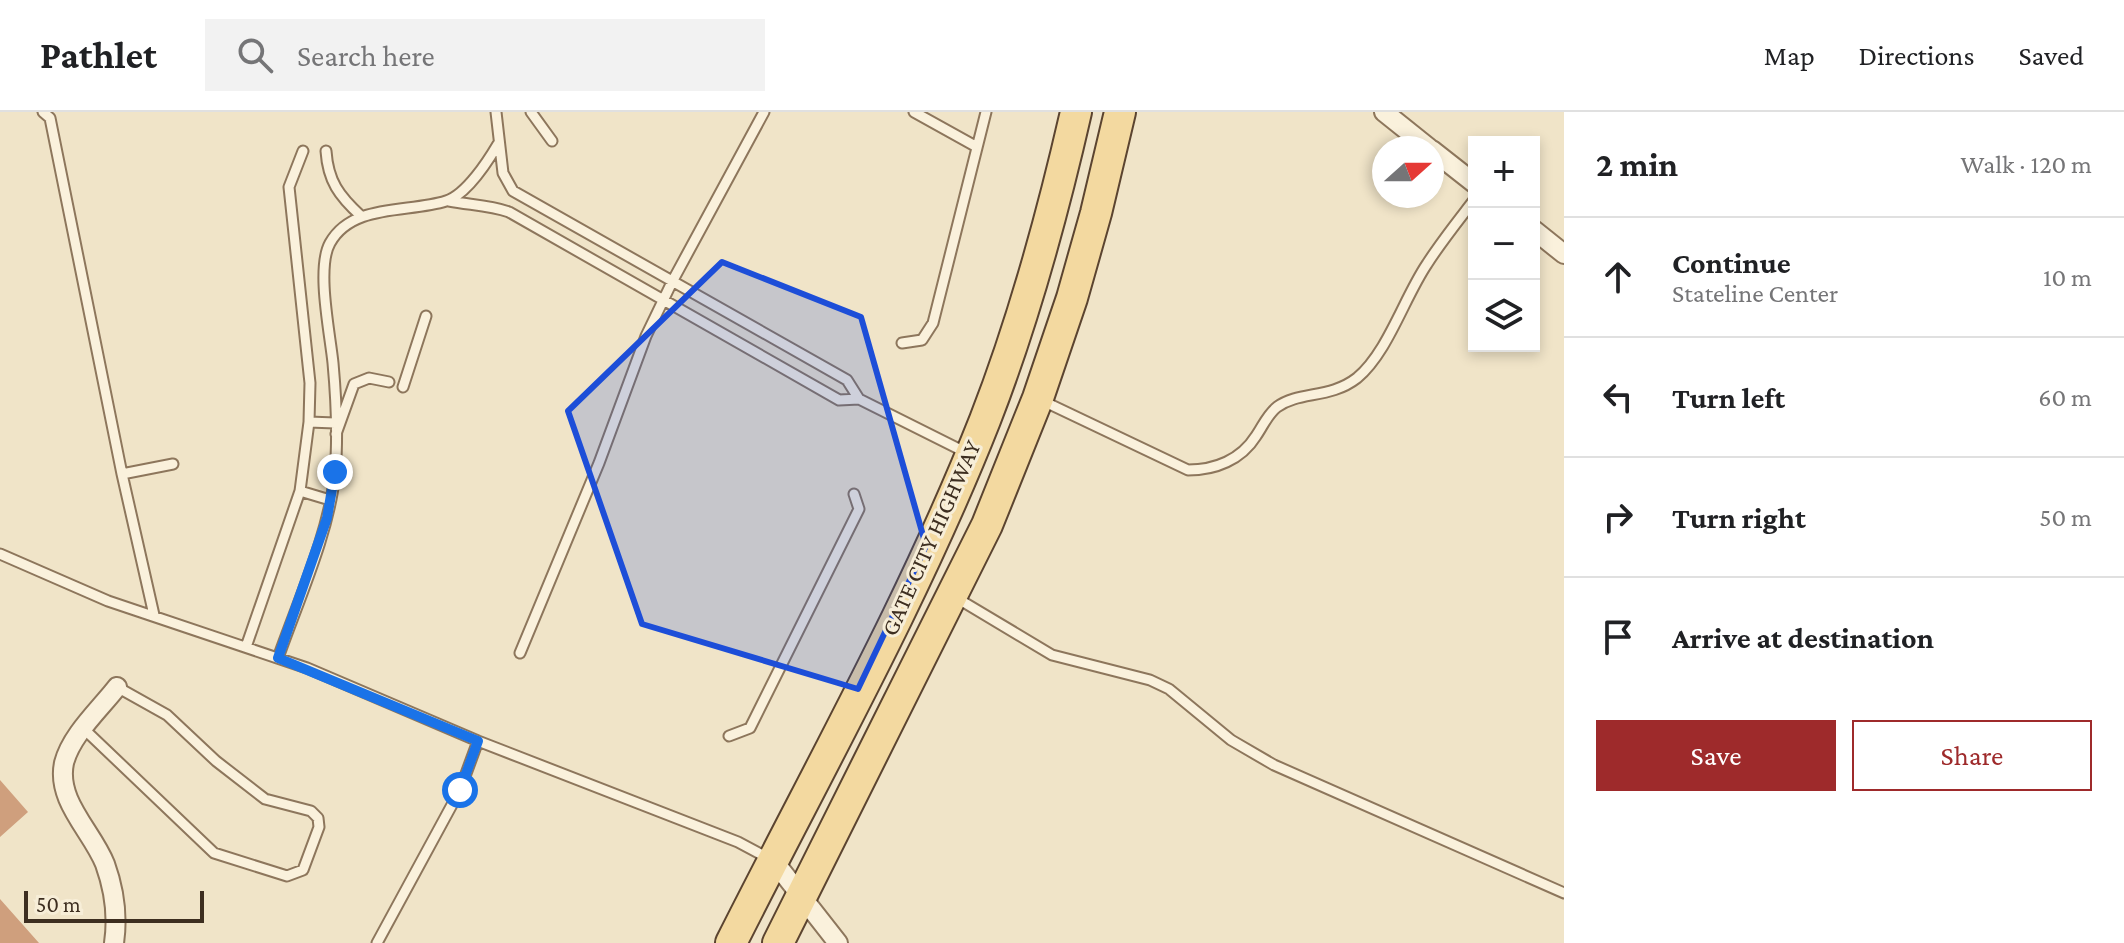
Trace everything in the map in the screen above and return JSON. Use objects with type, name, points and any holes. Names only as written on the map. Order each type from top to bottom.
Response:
[{"type":"main road","name":"GATE CITY HIGHWAY","points":[[731,943],[872,668],[970,454],[1021,319],[1052,218],[1076,112]]},
{"type":"main road","name":"GATE CITY HIGHWAY","points":[[778,943],[987,525],[1038,398],[1092,227],[1120,112]]},
{"type":"street","points":[[1384,112],[1414,136]]},
{"type":"street","points":[[1444,159],[1468,178]]},
{"type":"street","points":[[1540,235],[1564,254]]},
{"type":"street","points":[[114,943],[115,909],[104,863],[68,801],[63,780],[68,754],[117,687]]},
{"type":"street","points":[[773,860],[838,943]]},
{"type":"lane","points":[[43,112],[50,118],[122,474],[154,615]]},
{"type":"lane","points":[[496,112],[503,173],[513,191],[847,380],[859,399]]},
{"type":"lane","points":[[531,112],[552,141]]},
{"type":"lane","points":[[520,653],[574,526],[646,336],[764,112]]},
{"type":"lane","points":[[914,112],[977,147]]},
{"type":"lane","points":[[902,343],[922,340],[933,323],[986,112]]},
{"type":"lane","points":[[449,201],[483,170],[498,144]]},
{"type":"lane","points":[[246,647],[300,491],[309,422],[310,383],[289,187],[303,151]]},
{"type":"lane","points":[[326,151],[327,167],[339,196],[361,216]]},
{"type":"lane","points":[[278,658],[327,518],[335,472],[334,376],[325,253],[332,239],[361,216],[449,201],[493,206],[509,212],[839,400],[859,399],[970,454]]},
{"type":"lane","points":[[1038,398],[1188,470],[1205,470],[1225,463],[1243,452],[1266,418],[1279,406],[1294,399],[1341,388],[1357,378],[1372,361],[1426,264],[1468,208]]},
{"type":"lane","points":[[403,387],[426,316]]},
{"type":"lane","points":[[335,437],[354,384],[369,378],[389,382]]},
{"type":"lane","points":[[309,422],[335,423]]},
{"type":"lane","points":[[122,474],[173,464]]},
{"type":"lane","points":[[300,491],[330,500]]},
{"type":"lane","points":[[729,736],[750,728],[859,509],[854,494]]},
{"type":"lane","points":[[0,554],[108,601],[278,658],[478,741],[738,842],[773,860]]},
{"type":"lane","points":[[952,596],[1052,655],[1150,680],[1169,689],[1231,740],[1274,765],[1564,893]]},
{"type":"lane","points":[[84,729],[214,853],[287,876],[303,870],[319,827],[318,818],[311,811],[265,799],[216,761],[167,715],[117,687]]},
{"type":"lane","points":[[377,943],[460,790],[478,741]]},
{"type":"highlighted area","points":[[722,262],[861,317],[926,546],[858,689],[642,624],[568,411]]},
{"type":"building","points":[[0,780],[28,812],[0,837]]},
{"type":"building","points":[[0,899],[39,943],[0,943]]},
{"type":"route","points":[[335,472],[327,518],[278,658],[478,741],[460,790]]}]
